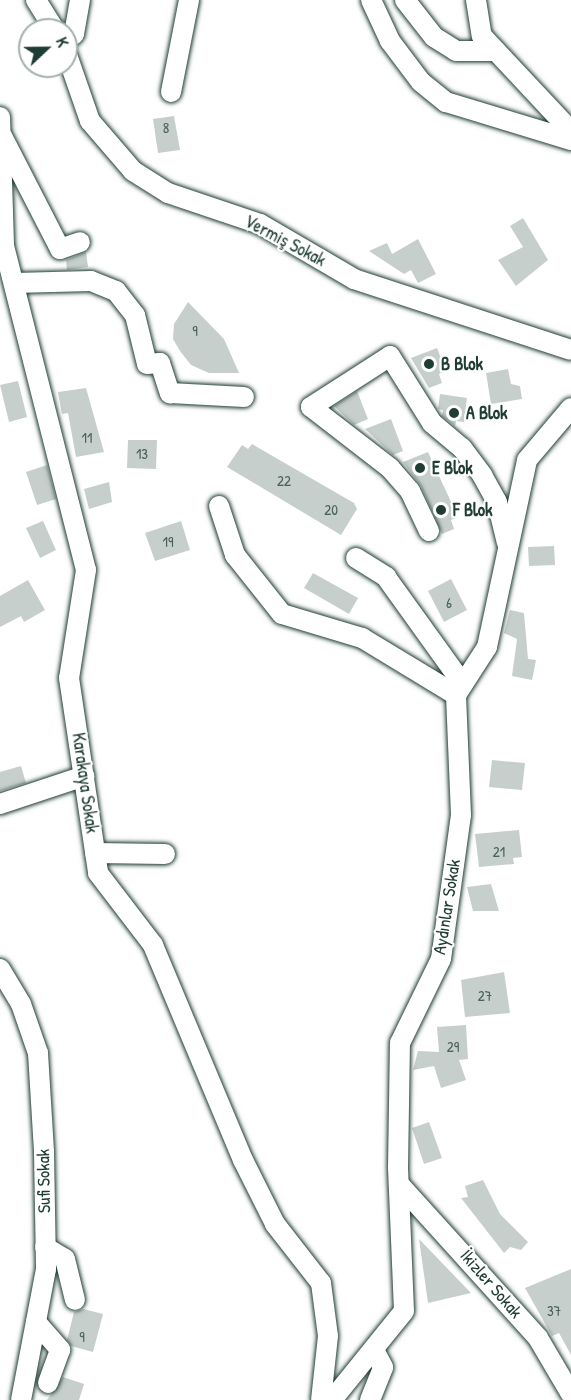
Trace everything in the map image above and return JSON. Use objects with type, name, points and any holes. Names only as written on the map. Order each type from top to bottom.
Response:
[{"type":"street","points":[[36,0],[47,18]]},
{"type":"street","points":[[77,18],[80,0]]},
{"type":"street","points":[[171,92],[189,0]]},
{"type":"street","points":[[371,0],[390,41],[421,82],[446,102],[571,140]]},
{"type":"street","points":[[405,0],[434,37],[456,51],[496,51]]},
{"type":"street","points":[[476,0],[482,36],[571,130]]},
{"type":"street","name":"Vermiş Sokak","points":[[75,78],[90,121],[133,171],[168,193],[260,224],[354,279],[571,350]]},
{"type":"street","points":[[1,127],[60,249],[80,243]]},
{"type":"street","name":"Karakaya Sokak","points":[[1,127],[4,246],[86,570],[69,678],[98,873],[153,945],[275,1224],[321,1283],[328,1336],[321,1400]]},
{"type":"street","points":[[14,283],[91,281],[116,291],[135,315],[147,364],[160,363],[170,393],[244,396]]},
{"type":"street","points":[[429,531],[410,491],[390,468],[311,407],[390,356],[432,423],[462,448],[482,475],[497,502],[508,548]]},
{"type":"street","points":[[460,689],[488,647],[527,460],[571,408]]},
{"type":"street","points":[[219,506],[235,555],[282,614],[362,638],[460,689]]},
{"type":"street","points":[[356,558],[386,577],[460,689]]},
{"type":"street","name":"Aydınlar Sokak","points":[[332,1400],[375,1352],[404,1311],[399,1184],[400,1043],[441,959],[460,815],[460,689]]},
{"type":"street","points":[[0,804],[84,777]]},
{"type":"street","points":[[95,853],[165,854]]},
{"type":"street","name":"Sufi Sokak","points":[[0,969],[21,1004],[38,1053],[45,1247],[36,1322],[21,1400]]},
{"type":"street","name":"İkizler Sokak","points":[[399,1184],[538,1338],[571,1394]]},
{"type":"street","points":[[45,1247],[65,1259],[75,1300]]},
{"type":"street","points":[[36,1322],[60,1350],[48,1383]]},
{"type":"street","points":[[370,1400],[383,1367],[375,1352]]},
{"type":"building","points":[[174,116],[180,150],[158,153],[153,119]]},
{"type":"building","points":[[523,218],[548,260],[516,286],[498,260],[523,247],[510,226]]},
{"type":"building","points":[[418,239],[436,274],[418,283],[411,270],[404,274],[369,251],[387,243],[392,254]]},
{"type":"building","points":[[86,252],[88,267],[67,270],[66,260]]},
{"type":"building","points":[[188,302],[224,339],[239,373],[209,373],[191,365],[180,351],[173,339],[174,324]]},
{"type":"building","name":"B Blok","points":[[437,348],[446,371],[439,374],[442,383],[429,388],[411,358]]},
{"type":"building","points":[[508,369],[511,384],[520,386],[522,399],[491,404],[486,373]]},
{"type":"building","points":[[18,381],[27,417],[9,422],[0,385]]},
{"type":"building","points":[[86,388],[104,452],[76,457],[68,413],[62,414],[58,392]]},
{"type":"building","points":[[357,391],[368,419],[354,425],[334,406]]},
{"type":"building","name":"A Blok","points":[[440,394],[467,398],[464,422],[456,421],[455,426],[442,416],[443,410],[438,409]]},
{"type":"building","points":[[391,419],[403,451],[393,455],[365,429]]},
{"type":"building","points":[[128,440],[157,440],[156,469],[127,468]]},
{"type":"building","points":[[252,444],[354,503],[357,509],[341,535],[227,467],[242,445],[248,449]]},
{"type":"building","points":[[428,452],[458,517],[451,520],[454,529],[442,534],[421,486],[403,462]]},
{"type":"building","points":[[47,465],[56,499],[37,505],[26,472]]},
{"type":"building","points":[[109,482],[112,502],[89,509],[84,489]]},
{"type":"building","points":[[43,521],[56,550],[40,558],[26,528]]},
{"type":"building","points":[[181,521],[190,550],[155,561],[145,533]]},
{"type":"building","points":[[554,546],[555,565],[529,566],[528,547]]},
{"type":"building","points":[[313,573],[358,598],[349,614],[304,588]]},
{"type":"building","points":[[451,579],[467,610],[444,622],[428,591]]},
{"type":"building","points":[[28,580],[45,610],[24,622],[21,616],[0,627],[0,596]]},
{"type":"building","points":[[510,610],[524,613],[528,659],[536,660],[532,680],[512,676],[517,639],[504,633]]},
{"type":"building","points":[[492,760],[525,763],[522,790],[489,787]]},
{"type":"building","points":[[21,766],[26,783],[0,791],[0,772]]},
{"type":"building","points":[[519,830],[522,857],[513,858],[514,864],[479,867],[475,834]]},
{"type":"building","points":[[491,884],[499,911],[473,911],[467,887]]},
{"type":"building","points":[[504,972],[510,1013],[465,1017],[461,980]]},
{"type":"building","points":[[466,1025],[468,1059],[459,1060],[466,1080],[441,1088],[434,1066],[413,1070],[418,1051],[439,1052],[437,1027]]},
{"type":"building","points":[[429,1122],[442,1158],[424,1164],[412,1128]]},
{"type":"building","points":[[483,1180],[500,1214],[528,1242],[521,1250],[510,1247],[504,1253],[461,1198],[468,1197],[465,1186]]},
{"type":"building","points":[[419,1239],[471,1293],[428,1303]]},
{"type":"building","points":[[571,1269],[571,1355],[559,1333],[552,1336],[525,1288]]},
{"type":"building","points":[[83,1309],[103,1314],[93,1352],[71,1346],[67,1340],[74,1312]]},
{"type":"building","points":[[63,1377],[84,1384],[79,1400],[47,1400]]},
{"type":"place","name":"B Blok","points":[[429,364]]},
{"type":"place","name":"A Blok","points":[[454,413]]},
{"type":"place","name":"E Blok","points":[[420,468]]},
{"type":"place","name":"F Blok","points":[[441,510]]}]
